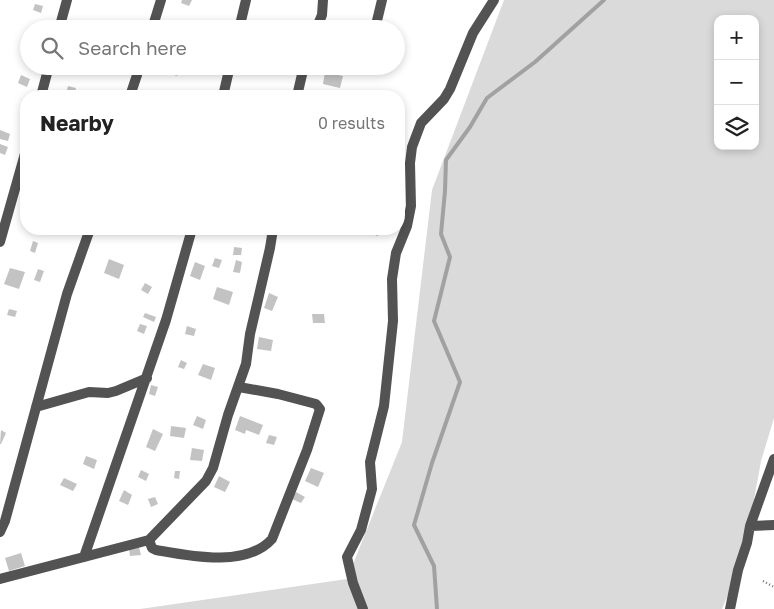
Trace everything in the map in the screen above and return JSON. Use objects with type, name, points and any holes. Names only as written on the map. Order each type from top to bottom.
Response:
[{"type":"street","points":[[61,20],[66,0]]},
{"type":"street","points":[[155,20],[161,0]]},
{"type":"street","points":[[241,20],[246,0]]},
{"type":"street","points":[[320,20],[323,0]]},
{"type":"street","points":[[377,20],[382,0]]},
{"type":"street","points":[[405,231],[411,206],[410,163],[412,146],[421,123],[444,99],[450,89],[473,33],[494,0]]},
{"type":"street","points":[[43,90],[47,75]]},
{"type":"street","points":[[132,90],[137,75]]},
{"type":"street","points":[[224,90],[228,75]]},
{"type":"street","points":[[298,90],[302,75]]},
{"type":"street","points":[[0,242],[20,171]]},
{"type":"street","points":[[0,532],[6,521],[67,294],[88,235]]},
{"type":"street","points":[[84,557],[147,378],[190,235]]},
{"type":"street","points":[[0,579],[149,540],[206,481],[213,468],[226,422],[246,364],[250,334],[271,235]]},
{"type":"street","points":[[363,609],[353,583],[347,557],[361,530],[372,490],[370,462],[384,406],[393,321],[392,279],[396,253],[403,235]]},
{"type":"street","points":[[36,408],[89,392],[108,393],[116,391],[147,378]]},
{"type":"street","points":[[149,540],[152,548],[156,550],[217,558],[243,556],[267,545],[272,539],[307,450],[320,409],[316,404],[278,394],[239,387]]},
{"type":"street","points":[[730,609],[750,526],[774,459]]},
{"type":"street","points":[[750,526],[774,525]]},
{"type":"path","points":[[763,581],[774,587]]},
{"type":"shaded area","points":[[504,0],[774,0],[774,418],[761,461],[743,560],[722,609],[140,609],[347,579],[402,442],[432,190]]},
{"type":"building","points":[[182,0],[192,0],[189,6],[181,3]]},
{"type":"building","points":[[35,4],[43,6],[41,13],[33,10]]},
{"type":"building","points":[[21,75],[30,79],[27,87],[18,83]]},
{"type":"building","points":[[324,75],[343,76],[340,88],[323,84]]},
{"type":"building","points":[[68,86],[76,88],[76,90],[67,90]]},
{"type":"building","points":[[0,130],[10,134],[8,141],[0,139]]},
{"type":"building","points":[[0,144],[8,147],[5,155],[0,153]]},
{"type":"building","points":[[33,241],[38,243],[35,253],[30,251]]},
{"type":"building","points":[[234,247],[242,248],[241,255],[233,255]]},
{"type":"building","points":[[215,258],[222,260],[219,268],[212,266]]},
{"type":"building","points":[[109,259],[124,265],[119,279],[104,273]]},
{"type":"building","points":[[236,260],[242,262],[240,273],[233,272]]},
{"type":"building","points":[[195,262],[205,266],[200,280],[190,276]]},
{"type":"building","points":[[10,268],[25,272],[19,289],[4,284]]},
{"type":"building","points":[[38,269],[44,271],[40,282],[34,280]]},
{"type":"building","points":[[145,283],[152,287],[148,294],[141,290]]},
{"type":"building","points":[[217,287],[233,292],[229,305],[213,299]]},
{"type":"building","points":[[269,293],[278,297],[272,311],[264,308]]},
{"type":"building","points":[[9,309],[17,311],[15,317],[7,315]]},
{"type":"building","points":[[145,313],[156,317],[154,322],[143,317]]},
{"type":"building","points":[[312,314],[324,314],[325,323],[313,323]]},
{"type":"building","points":[[140,324],[147,326],[144,334],[137,331]]},
{"type":"building","points":[[187,326],[196,329],[194,336],[185,334]]},
{"type":"building","points":[[259,337],[273,340],[271,351],[257,349]]},
{"type":"building","points":[[181,360],[187,363],[184,369],[178,367]]},
{"type":"building","points":[[203,364],[215,368],[211,380],[198,375]]},
{"type":"building","points":[[151,385],[158,387],[155,396],[149,394]]},
{"type":"building","points":[[197,416],[206,420],[203,429],[193,425]]},
{"type":"building","points":[[240,416],[263,425],[259,435],[246,430],[245,434],[235,430]]},
{"type":"building","points":[[171,426],[186,428],[184,438],[170,436]]},
{"type":"building","points":[[153,429],[163,434],[155,451],[146,447]]},
{"type":"building","points":[[1,430],[6,433],[0,444]]},
{"type":"building","points":[[269,435],[277,437],[274,445],[266,443]]},
{"type":"building","points":[[192,448],[204,450],[202,461],[190,460]]},
{"type":"building","points":[[86,456],[97,460],[94,469],[83,464]]},
{"type":"building","points":[[311,468],[324,473],[318,487],[305,481]]},
{"type":"building","points":[[141,470],[149,474],[146,481],[138,477]]},
{"type":"building","points":[[175,471],[180,471],[179,479],[174,478]]},
{"type":"building","points":[[219,476],[230,482],[225,492],[214,487]]},
{"type":"building","points":[[64,478],[77,484],[73,491],[60,485]]},
{"type":"building","points":[[124,490],[132,495],[128,505],[119,501]]},
{"type":"building","points":[[296,492],[305,497],[301,503],[292,499]]},
{"type":"building","points":[[155,497],[158,504],[151,507],[148,499]]},
{"type":"building","points":[[139,547],[141,555],[130,556],[129,548]]},
{"type":"building","points":[[21,553],[25,566],[9,571],[5,558]]},
{"type":"waterway","points":[[437,609],[434,566],[414,525],[432,463],[460,382],[434,321],[450,257],[441,234],[446,160],[470,127],[487,98],[535,62],[604,0]]}]
